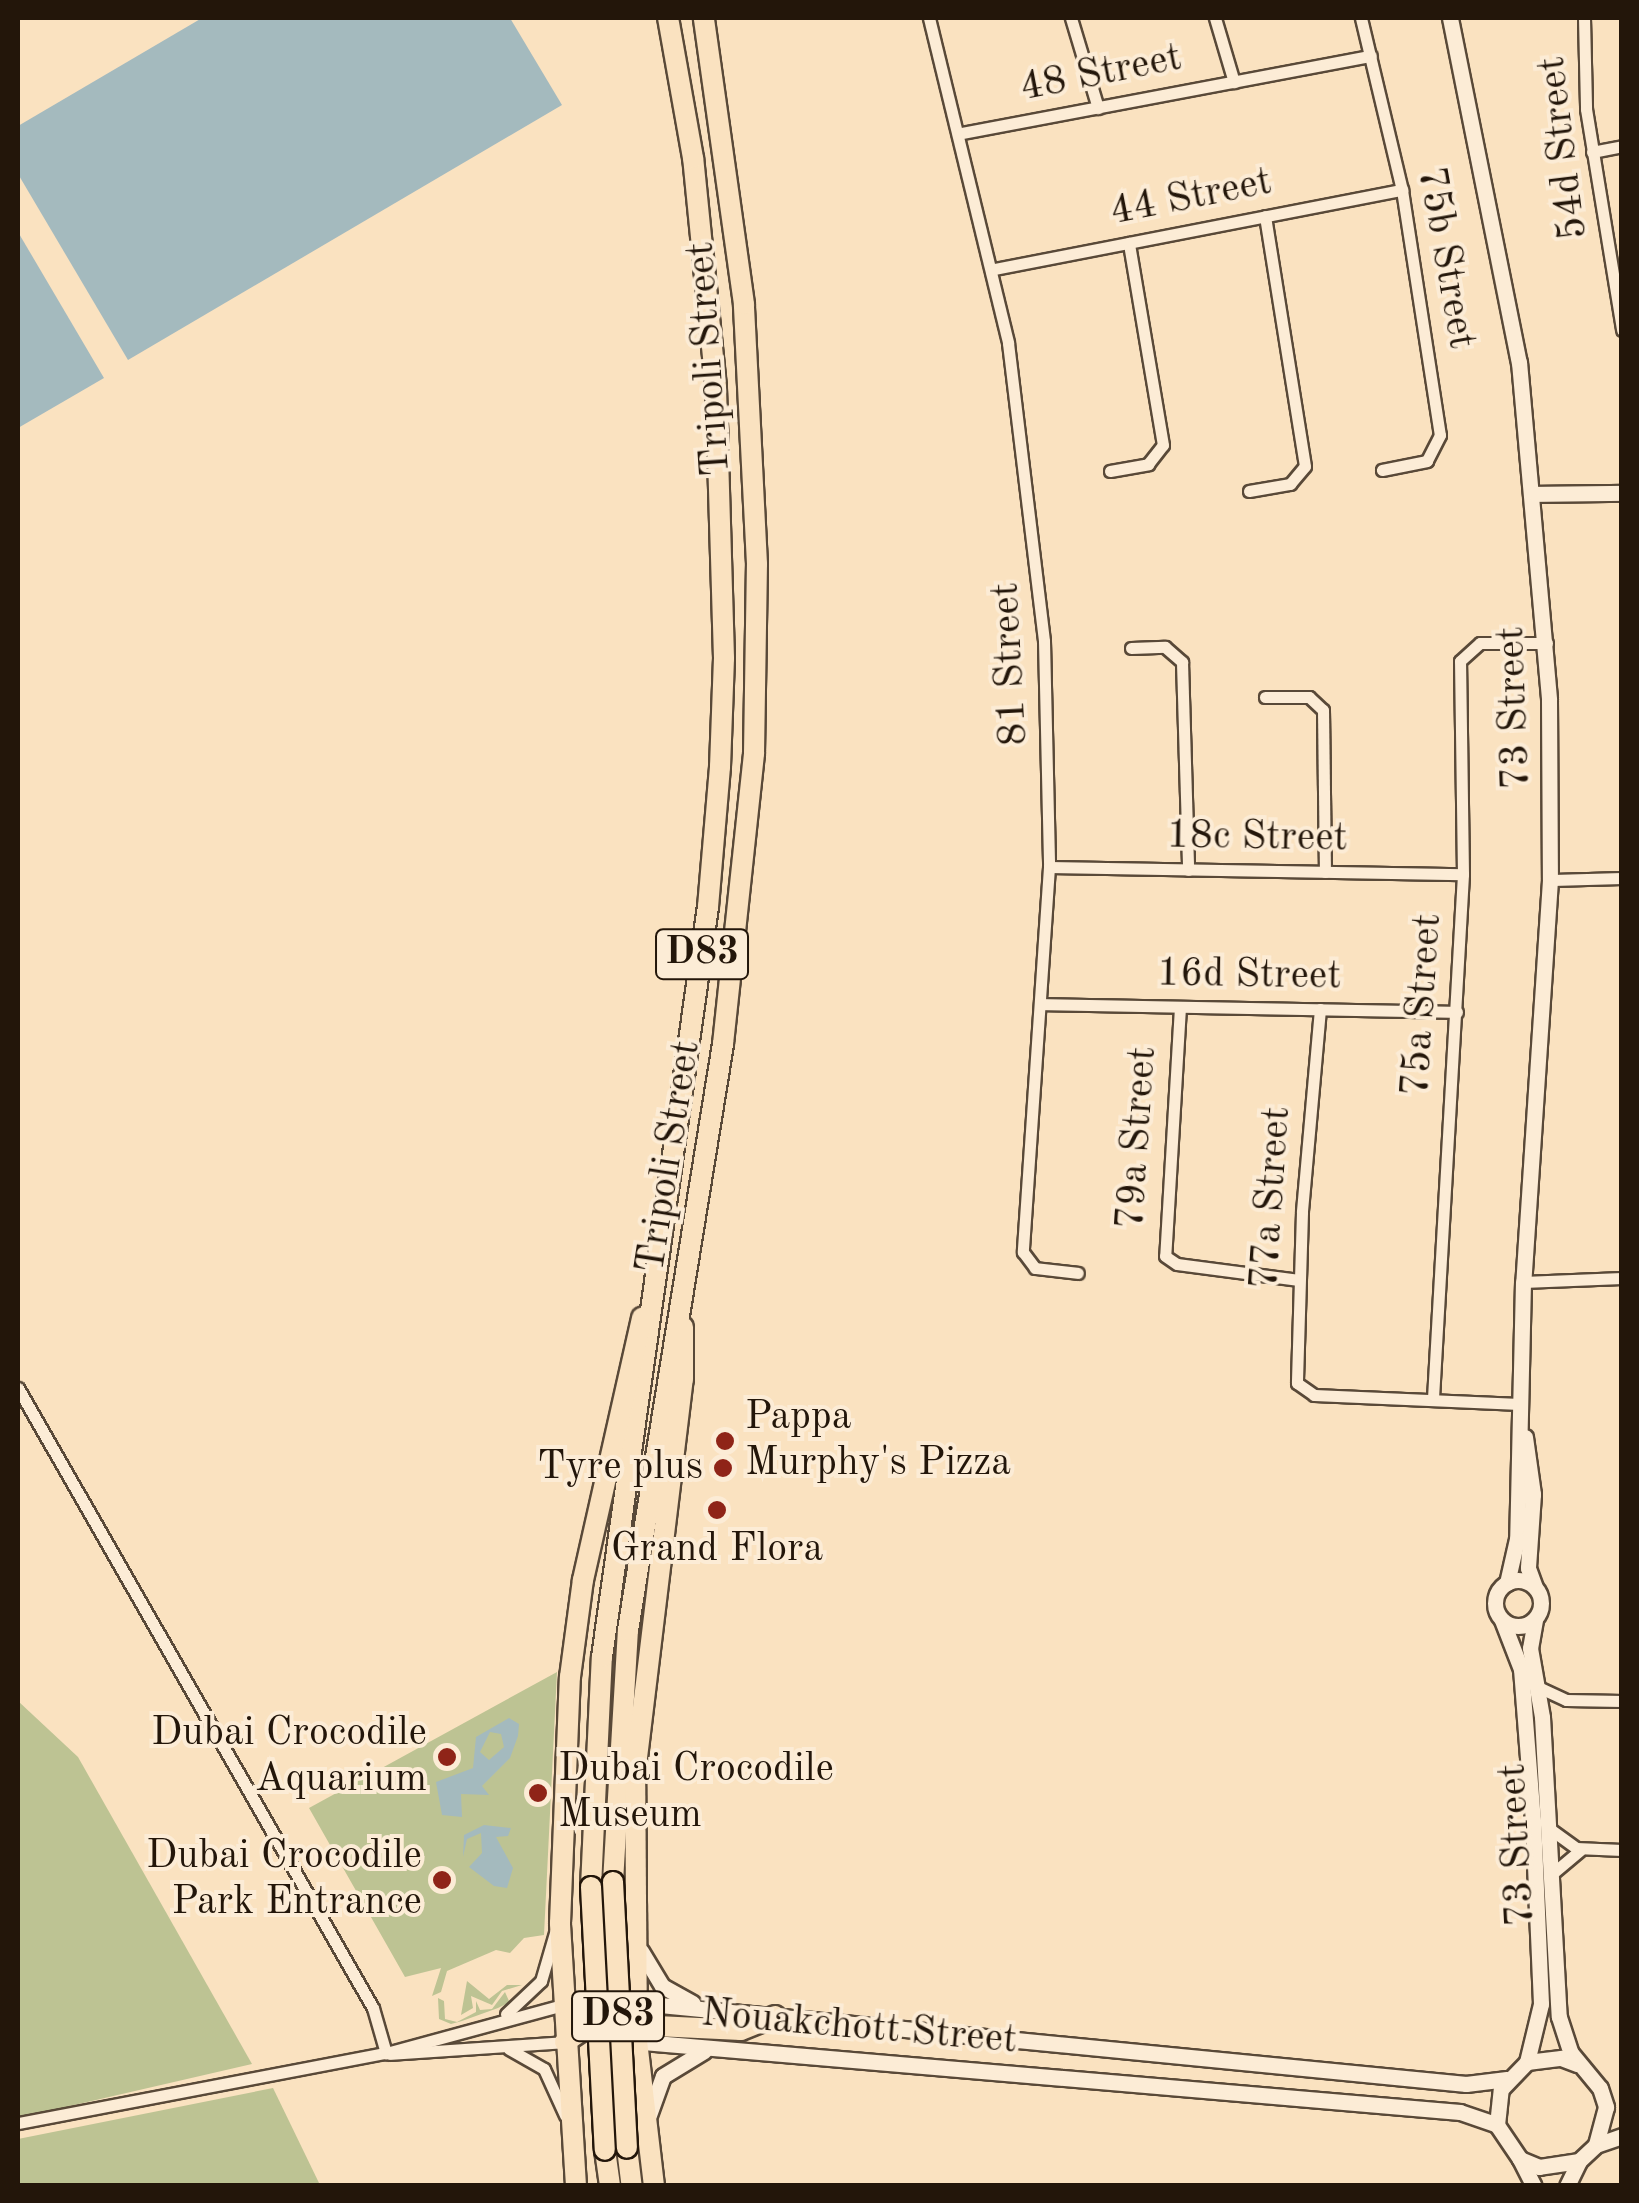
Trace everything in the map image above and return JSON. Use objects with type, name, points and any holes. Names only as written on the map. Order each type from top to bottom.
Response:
[{"type":"highway","name":"Tripoli Street","points":[[610,2186],[591,1887],[602,1657],[648,1307],[708,906],[724,658],[710,308],[668,18]]},
{"type":"highway","name":"Tripoli Street","points":[[632,2186],[614,1882],[628,1630],[667,1374],[682,1316],[742,905],[756,696],[744,304],[704,18]]},
{"type":"highway","points":[[576,2186],[568,2123],[560,1923],[578,1612],[631,1350],[648,1307]]},
{"type":"highway","points":[[654,2186],[636,2023],[637,1732],[683,1379],[682,1316]]},
{"type":"highway","points":[[564,2042],[586,2025],[636,2023],[741,2030],[775,2016]]},
{"type":"street","name":"81 Street","points":[[929,18],[962,133],[994,269],[1039,566],[1049,867],[1022,1252],[1035,1268],[1078,1273]]},
{"type":"street","points":[[1072,18],[1098,108]]},
{"type":"street","points":[[1215,18],[1234,82]]},
{"type":"street","name":"75b Street","points":[[1361,18],[1402,190],[1440,443],[1428,462],[1382,470]]},
{"type":"street","name":"73 Street","points":[[1450,18],[1502,260],[1536,497],[1546,640],[1550,877],[1524,1278],[1517,1546],[1506,1583]]},
{"type":"street","name":"54d Street","points":[[1584,18],[1592,152],[1622,330]]},
{"type":"street","name":"48 Street","points":[[962,133],[1371,56]]},
{"type":"street","points":[[1592,152],[1622,146]]},
{"type":"street","name":"44 Street","points":[[994,269],[1402,190]]},
{"type":"street","points":[[1249,491],[1290,484],[1304,466],[1266,216]]},
{"type":"street","points":[[1110,470],[1148,464],[1162,445],[1130,243]]},
{"type":"street","points":[[1536,497],[1622,493]]},
{"type":"street","name":"75a Street","points":[[1433,1398],[1463,874],[1460,661],[1472,645],[1546,640]]},
{"type":"street","points":[[1130,648],[1165,647],[1184,669],[1188,870]]},
{"type":"street","points":[[1265,697],[1309,697],[1323,710],[1326,872]]},
{"type":"street","name":"18c Street","points":[[1049,867],[1463,874]]},
{"type":"street","points":[[1550,877],[1622,878]]},
{"type":"street","name":"16d Street","points":[[1041,1004],[1457,1012]]},
{"type":"street","name":"79a Street","points":[[1180,1007],[1165,1256],[1177,1264],[1298,1280]]},
{"type":"street","name":"77a Street","points":[[1320,1009],[1294,1369],[1302,1389],[1320,1396],[1433,1398]]},
{"type":"street","points":[[1524,1278],[1622,1278]]},
{"type":"street","points":[[18,1388],[373,2008],[386,2053]]},
{"type":"street","points":[[1433,1398],[1520,1401]]},
{"type":"street","name":"73 Street","points":[[1520,1401],[1533,1494],[1528,1558],[1535,1587]]},
{"type":"street","points":[[1521,1580],[1535,1587],[1542,1607],[1535,1620],[1515,1626],[1502,1620],[1495,1601],[1506,1583],[1521,1580]]},
{"type":"street","name":"73 Street","points":[[1502,1620],[1518,1656],[1532,1807],[1541,2004],[1528,2062]]},
{"type":"street","name":"73 Street","points":[[1535,1620],[1530,1648],[1542,1717],[1559,2017],[1578,2064]]},
{"type":"street","points":[[1538,1687],[1566,1700],[1622,1701]]},
{"type":"street","points":[[1542,1717],[1566,1700]]},
{"type":"street","points":[[1550,1829],[1560,1842],[1584,1849],[1622,1850]]},
{"type":"street","points":[[1553,1873],[1584,1849]]},
{"type":"street","points":[[635,1915],[644,1959],[656,1980],[710,2010]]},
{"type":"street","points":[[493,2021],[522,2003],[540,1981],[560,1923]]},
{"type":"street","name":"Nouakchott Street","points":[[386,2053],[562,2005],[713,2048],[1460,2112],[1497,2124]]},
{"type":"street","name":"Nouakchott Street","points":[[636,2023],[710,2010],[1429,2080],[1478,2084],[1507,2079]]},
{"type":"street","points":[[18,2123],[386,2053],[564,2042]]},
{"type":"street","points":[[495,2047],[524,2054],[544,2070],[568,2123]]},
{"type":"street","points":[[646,2129],[663,2076],[683,2058],[713,2048]]},
{"type":"street","points":[[1534,2186],[1497,2124],[1497,2100],[1507,2079],[1528,2062],[1561,2058],[1578,2064],[1600,2088],[1622,2096]]},
{"type":"street","points":[[1596,2146],[1606,2117],[1600,2088]]},
{"type":"street","points":[[1567,2186],[1579,2161],[1596,2146],[1622,2136]]},
{"type":"street","points":[[1520,2159],[1539,2167],[1579,2161]]},
{"type":"green space","points":[[557,1672],[544,1935],[524,1938],[510,1953],[496,1950],[447,1971],[441,1992],[432,1996],[441,1968],[405,1977],[309,1808]]},
{"type":"green space","points":[[18,1701],[78,1757],[252,2064],[18,2118]]},
{"type":"green space","points":[[467,1981],[489,1999],[507,1985],[522,1985],[502,1991],[492,2005],[471,1996],[473,2008],[461,2015]]},
{"type":"green space","points":[[529,1985],[512,2001],[498,2008],[462,2021],[451,2024],[439,2019],[438,1998],[444,2001],[445,2019],[457,2022],[476,2012],[476,2001],[480,2010],[492,2009],[505,1992],[509,2001]]},
{"type":"green space","points":[[273,2088],[320,2185],[18,2185],[18,2139]]},
{"type":"water","points":[[202,18],[510,18],[562,105],[128,360],[18,174],[18,126]]},
{"type":"water","points":[[18,232],[104,378],[18,428]]},
{"type":"water","points":[[509,1718],[519,1724],[510,1758],[482,1786],[489,1795],[461,1794],[462,1817],[442,1815],[436,1782],[473,1768],[476,1737]],"holes":[[[490,1732],[501,1734],[504,1747],[489,1760],[480,1752]]]},
{"type":"water","points":[[484,1825],[511,1828],[508,1836],[496,1837],[513,1868],[507,1888],[494,1886],[469,1867],[482,1853],[481,1833],[467,1839],[463,1857],[464,1835]]},
{"type":"place","name":"Pappa Murphy's Pizza","points":[[725,1441]]},
{"type":"place","name":"Tyre plus","points":[[723,1468]]},
{"type":"place","name":"Grand Flora","points":[[717,1510]]},
{"type":"place","name":"Dubai Crocodile Aquarium","points":[[447,1757]]},
{"type":"place","name":"Dubai Crocodile Museum","points":[[538,1793]]},
{"type":"place","name":"Dubai Crocodile Park Entrance","points":[[442,1880]]}]
